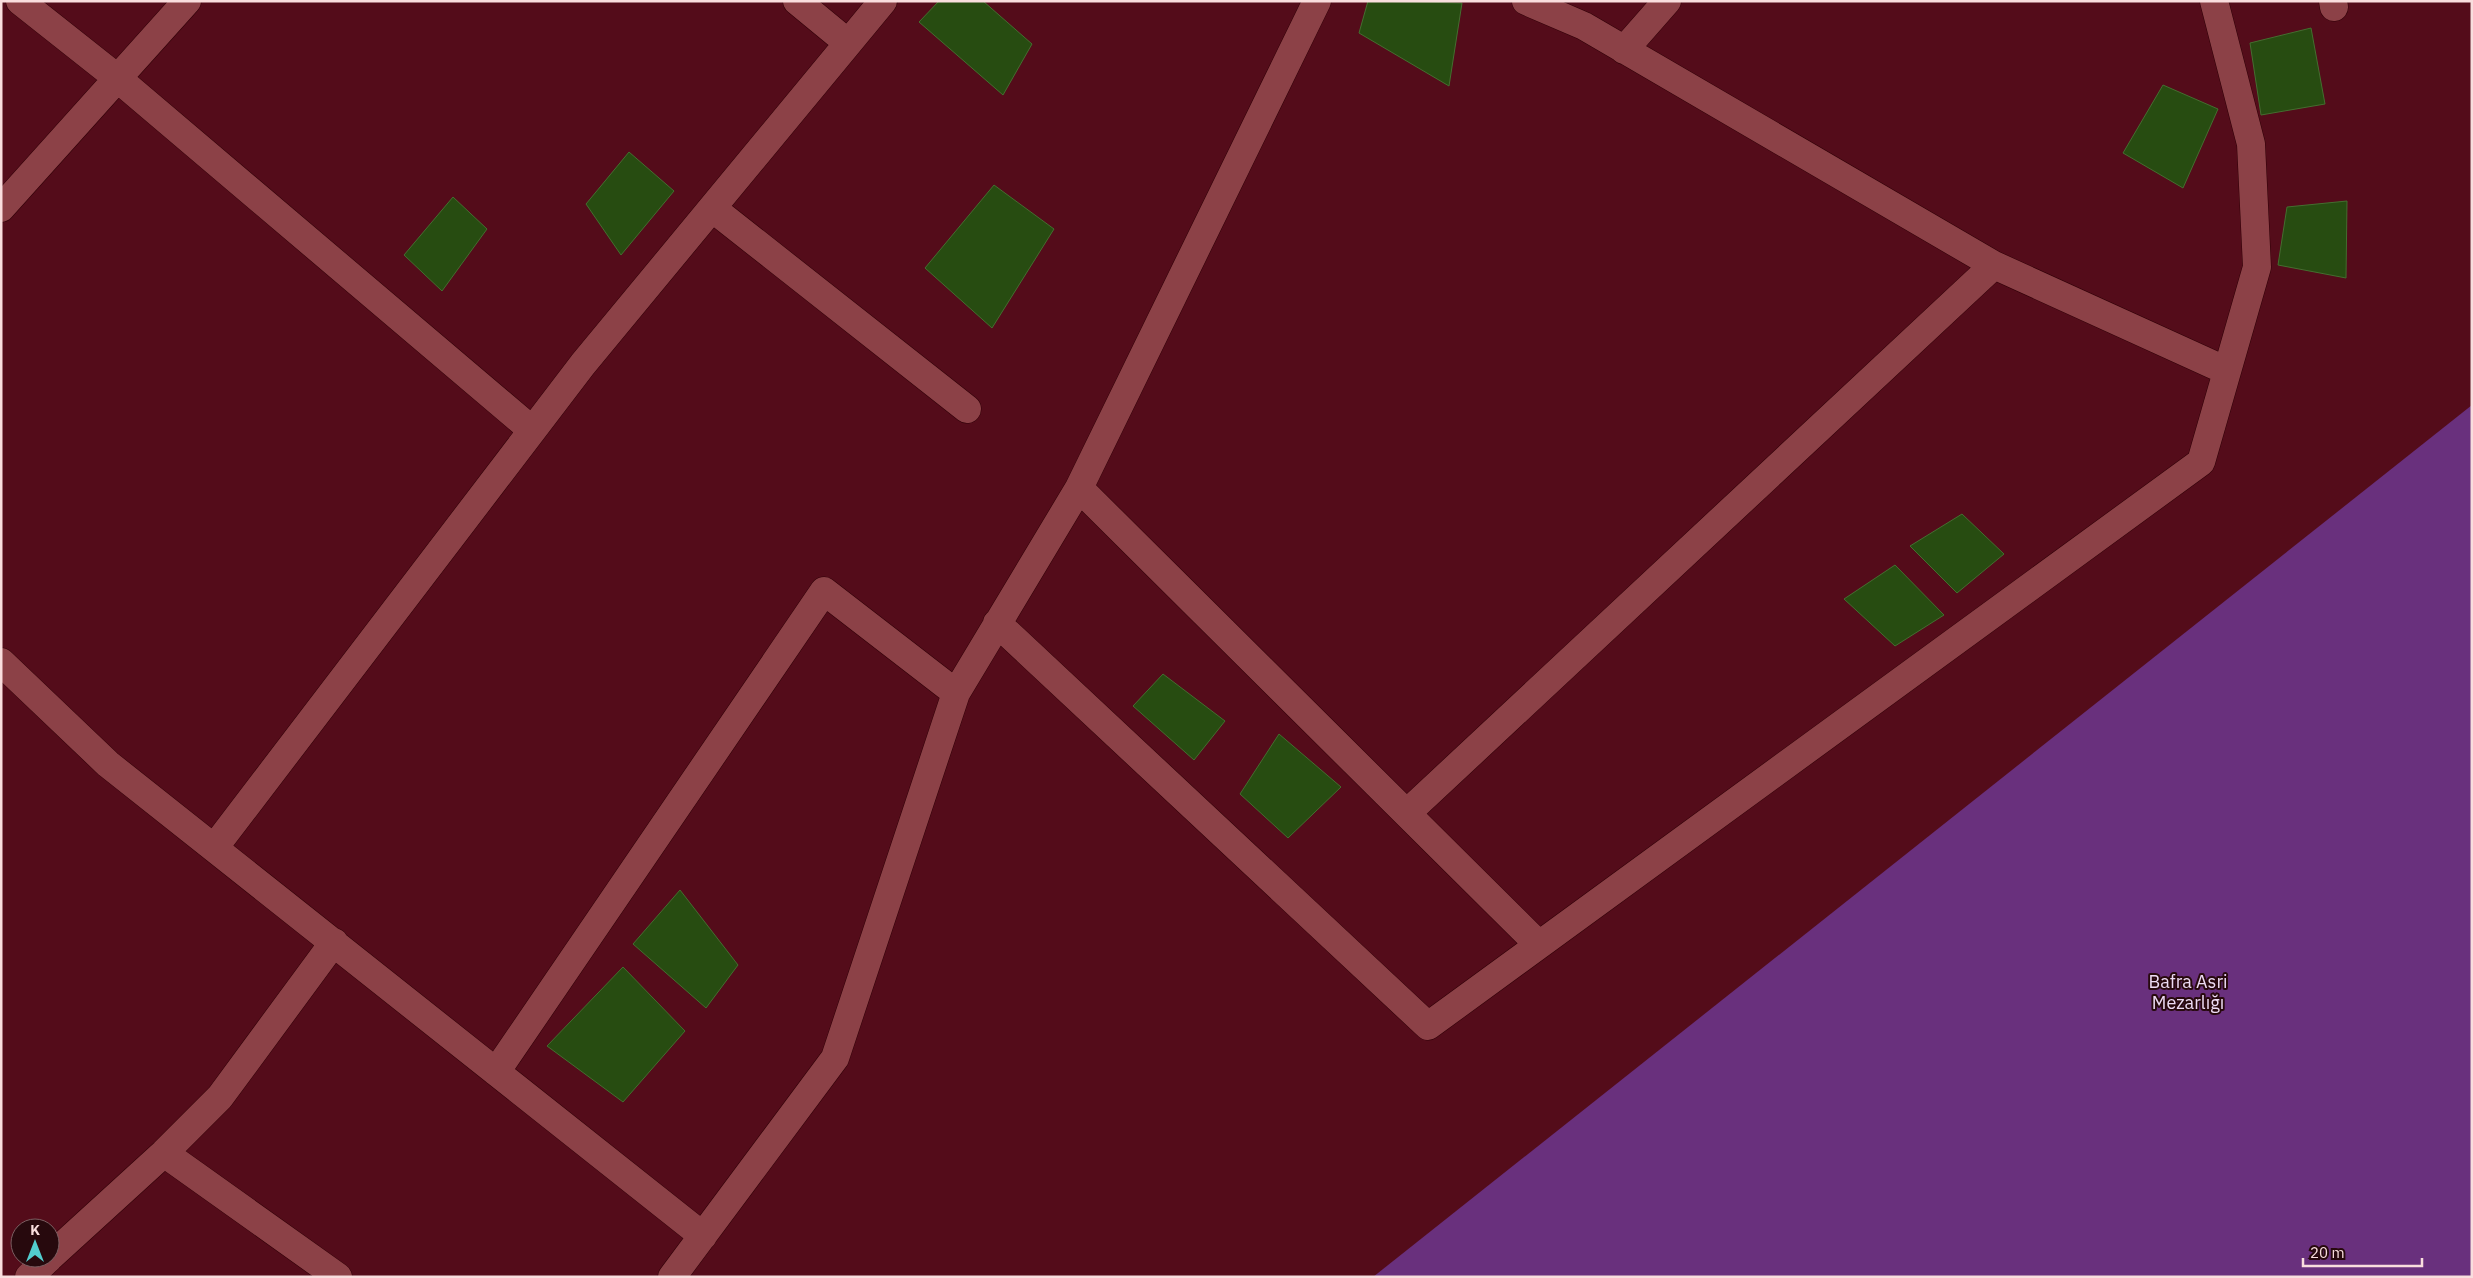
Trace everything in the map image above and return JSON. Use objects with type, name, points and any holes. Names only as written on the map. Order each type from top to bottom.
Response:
[{"type":"street","points":[[20,1],[116,78],[532,430]]},
{"type":"street","points":[[1,208],[187,1]]},
{"type":"street","points":[[797,1],[848,43]]},
{"type":"street","points":[[214,848],[583,364],[883,1]]},
{"type":"street","points":[[672,1277],[835,1058],[956,693],[1079,488],[1316,1]]},
{"type":"street","points":[[1526,1],[1584,26],[1994,265],[2227,371]]},
{"type":"street","points":[[1624,50],[1667,1]]},
{"type":"street","points":[[997,623],[1428,1026],[2201,462],[2257,267],[2251,144],[2214,1]]},
{"type":"street","points":[[712,208],[967,409]]},
{"type":"street","points":[[1406,813],[1994,265]]},
{"type":"street","points":[[1079,488],[1539,945]]},
{"type":"street","points":[[496,1072],[824,591],[956,693]]},
{"type":"street","points":[[1,662],[108,764],[703,1236]]},
{"type":"street","points":[[60,1249],[164,1153],[220,1097],[334,942]]},
{"type":"street","points":[[164,1153],[338,1277]]},
{"type":"street","points":[[29,1277],[39,1268]]},
{"type":"green space","name":"Bafra Asri Mezarlığı","points":[[2472,405],[2472,1277],[1373,1277]]},
{"type":"building","points":[[939,1],[983,1],[1032,44],[1003,95],[919,22]]},
{"type":"building","points":[[1368,1],[1462,3],[1449,86],[1359,33]]},
{"type":"building","points":[[2311,28],[2325,104],[2261,115],[2250,43]]},
{"type":"building","points":[[2163,85],[2218,109],[2183,188],[2123,153]]},
{"type":"building","points":[[629,152],[674,191],[621,255],[586,204]]},
{"type":"building","points":[[994,185],[1054,229],[992,328],[925,268]]},
{"type":"building","points":[[453,197],[487,229],[442,291],[404,255]]},
{"type":"building","points":[[2347,201],[2346,278],[2278,265],[2287,207]]},
{"type":"building","points":[[1962,514],[2004,554],[1957,593],[1910,546]]},
{"type":"building","points":[[1895,565],[1944,615],[1895,646],[1844,599]]},
{"type":"building","points":[[1163,674],[1225,721],[1194,760],[1133,706]]},
{"type":"building","points":[[1279,734],[1341,787],[1288,838],[1240,794]]},
{"type":"building","points":[[680,890],[738,965],[706,1008],[633,944]]},
{"type":"building","points":[[623,967],[685,1031],[623,1102],[547,1046]]}]
